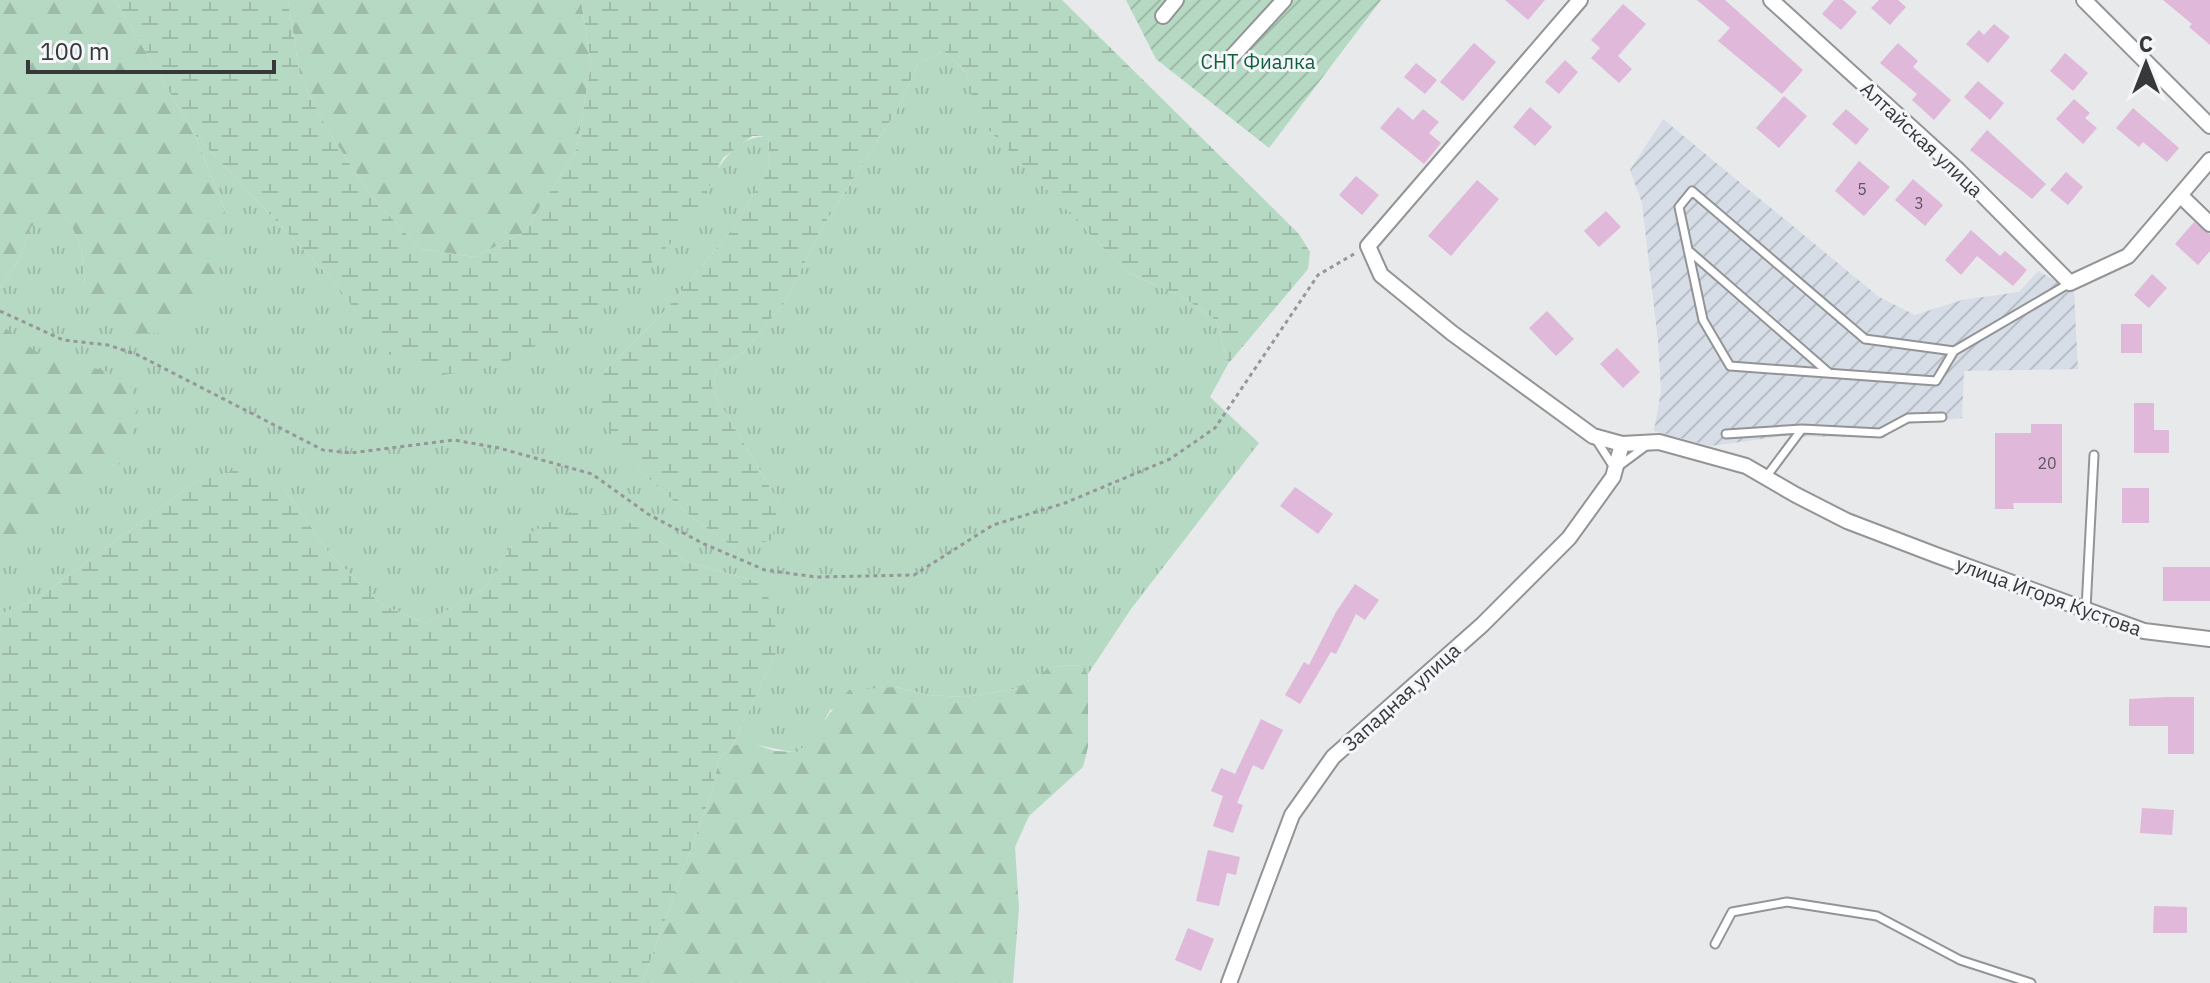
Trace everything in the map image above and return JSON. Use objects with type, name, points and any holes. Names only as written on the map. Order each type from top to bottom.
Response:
[{"type":"street","points":[[1163,16],[1176,0]]},
{"type":"street","points":[[1229,60],[1284,0]]},
{"type":"street","points":[[1580,0],[1368,246],[1381,275],[1452,333],[1593,436]]},
{"type":"street","name":"Алтайская улица","points":[[1771,0],[1958,170],[2070,283]]},
{"type":"street","points":[[2084,0],[2210,126]]},
{"type":"street","points":[[2070,283],[2128,256],[2210,160]]},
{"type":"street","points":[[2181,196],[2210,224]]},
{"type":"street","name":"улица Игоря Кустова","points":[[1593,436],[1622,444],[1651,442],[1746,466],[1847,521],[1936,555],[2144,631],[2210,639]]},
{"type":"street","name":"Западная улица","points":[[1229,983],[1292,815],[1333,757],[1522,587],[1569,538],[1613,477],[1622,444]]},
{"type":"lane","points":[[1954,351],[1865,339],[1692,191],[1679,207],[1703,320],[1730,366],[1936,381],[1954,351],[2070,283]]},
{"type":"lane","points":[[1686,248],[1831,374]]},
{"type":"lane","points":[[1726,434],[1802,429],[1880,433],[1908,418],[1942,417]]},
{"type":"lane","points":[[1766,477],[1802,429]]},
{"type":"lane","points":[[1593,436],[1615,469],[1651,442]]},
{"type":"lane","points":[[2086,610],[2094,455]]},
{"type":"lane","points":[[1715,944],[1732,912],[1787,902],[1877,916],[1960,960],[2031,983]]},
{"type":"path","points":[[0,311],[63,340],[108,345],[138,355],[323,450],[351,453],[454,440],[499,448],[592,474],[648,514],[702,543],[765,570],[816,577],[914,575],[993,525],[1065,503],[1170,459],[1215,428],[1318,275],[1368,246]]},
{"type":"shaded area","points":[[1663,119],[1879,297],[1915,315],[1962,300],[2019,292],[2038,271],[2074,291],[2078,369],[1964,371],[1962,418],[1898,425],[1884,438],[1784,436],[1710,446],[1654,431],[1661,391],[1658,341],[1642,203],[1630,170]]},
{"type":"green space","points":[[0,0],[115,0],[195,135],[225,210],[219,265],[205,300],[172,333],[128,334],[93,308],[85,285],[81,247],[68,218],[50,215],[31,227],[20,258],[0,288]]},
{"type":"green space","points":[[115,0],[288,0],[300,76],[328,131],[372,197],[420,249],[475,257],[523,233],[576,152],[591,65],[581,0],[1062,0],[1299,234],[1310,252],[1308,269],[1228,364],[1217,321],[1183,297],[1128,273],[976,117],[967,73],[944,51],[918,64],[896,112],[823,226],[785,302],[744,352],[717,369],[712,390],[778,501],[772,540],[736,549],[694,519],[638,469],[596,409],[604,372],[665,311],[731,231],[770,168],[768,136],[752,136],[723,158],[693,220],[610,305],[499,366],[430,377],[385,352],[336,284],[195,135]]},
{"type":"green space","points":[[288,0],[581,0],[591,65],[576,152],[523,233],[475,257],[420,249],[372,197],[328,131],[300,76]]},
{"type":"green space","name":"СНТ Фиалка","points":[[1126,0],[1381,0],[1269,148],[1156,59]]},
{"type":"green space","points":[[944,51],[967,73],[977,117],[1128,273],[1183,297],[1217,321],[1228,364],[1210,397],[1259,443],[1131,609],[1088,674],[1078,665],[1051,667],[1015,689],[965,697],[928,695],[896,687],[830,710],[817,734],[798,752],[756,745],[732,746],[776,653],[759,582],[686,562],[651,534],[515,541],[484,589],[425,623],[382,605],[329,553],[284,489],[198,480],[37,599],[0,614],[0,288],[20,258],[31,227],[50,214],[68,218],[81,247],[85,285],[225,210],[195,135],[336,284],[385,351],[693,220],[720,165],[740,144],[768,136],[770,168],[731,231],[665,311],[604,372],[638,469],[694,519],[736,549],[778,501],[712,390],[717,369],[744,352],[785,302],[823,226],[896,112],[918,64]]},
{"type":"green space","points":[[0,324],[38,353],[105,371],[131,387],[138,410],[128,457],[49,522],[0,544]]},
{"type":"green space","points":[[252,466],[284,489],[329,553],[382,605],[425,623],[484,589],[515,541],[569,512],[615,515],[651,534],[686,562],[759,582],[775,609],[776,653],[732,746],[719,759],[712,791],[642,983],[0,983],[0,614],[37,599],[198,480]]},
{"type":"green space","points":[[1078,665],[1088,674],[1088,747],[1083,767],[1029,816],[1015,847],[1019,908],[1013,983],[642,983],[712,791],[719,759],[732,746],[748,742],[775,751],[798,752],[849,690],[896,687],[928,695],[965,697],[1015,689],[1051,667]]},
{"type":"building","points":[[1505,0],[1545,0],[1528,20]]},
{"type":"building","points":[[1697,0],[1725,0],[1803,70],[1782,94],[1718,41],[1730,28]]},
{"type":"building","points":[[1834,0],[1843,0],[1857,12],[1841,30],[1822,14]]},
{"type":"building","points":[[1879,0],[1898,0],[1906,7],[1890,25],[1871,8]]},
{"type":"building","points":[[2163,0],[2210,0],[2210,45],[2189,27],[2192,24]]},
{"type":"building","points":[[1623,4],[1646,24],[1618,56],[1632,69],[1619,83],[1591,58],[1600,48],[1591,40]]},
{"type":"building","points":[[1994,24],[2010,37],[1988,63],[1966,44],[1979,30],[1984,35]]},
{"type":"building","points":[[1474,43],[1496,62],[1463,101],[1440,82]]},
{"type":"building","points":[[1898,43],[1918,61],[1913,67],[1951,100],[1934,120],[1912,100],[1917,94],[1880,63]]},
{"type":"building","points":[[2065,53],[2088,73],[2073,91],[2050,71]]},
{"type":"building","points":[[1565,60],[1578,72],[1559,94],[1545,82]]},
{"type":"building","points":[[1416,63],[1437,80],[1425,94],[1404,77]]},
{"type":"building","points":[[1978,81],[2004,103],[1990,120],[1964,97]]},
{"type":"building","points":[[1784,96],[1807,116],[1779,148],[1756,128]]},
{"type":"building","points":[[2074,99],[2090,113],[2085,118],[2097,128],[2083,144],[2056,119]]},
{"type":"building","points":[[1398,107],[1413,120],[1423,109],[1439,122],[1429,133],[1441,143],[1424,164],[1380,128]]},
{"type":"building","points":[[1530,107],[1552,127],[1535,146],[1513,127]]},
{"type":"building","points":[[2133,108],[2179,148],[2167,162],[2143,142],[2139,147],[2116,128]]},
{"type":"building","points":[[1846,109],[1869,129],[1856,145],[1832,124]]},
{"type":"building","points":[[1987,130],[2046,184],[2032,199],[1970,150]]},
{"type":"building","points":[[1859,161],[1890,187],[1864,216],[1835,191]]},
{"type":"building","points":[[2066,172],[2083,187],[2068,205],[2050,190]]},
{"type":"building","points":[[1356,176],[1379,195],[1362,215],[1339,195]]},
{"type":"building","points":[[1913,179],[1943,205],[1925,226],[1895,200]]},
{"type":"building","points":[[1477,180],[1499,199],[1451,256],[1428,236]]},
{"type":"building","points":[[1606,211],[1621,227],[1599,247],[1584,231]]},
{"type":"building","points":[[2194,222],[2210,234],[2210,251],[2198,265],[2175,244]]},
{"type":"building","points":[[1971,230],[2000,256],[2005,251],[2027,270],[2013,286],[1977,256],[1961,275],[1945,260]]},
{"type":"building","points":[[2152,274],[2167,288],[2149,308],[2134,295]]},
{"type":"building","points":[[1547,311],[1574,339],[1556,356],[1529,328]]},
{"type":"building","points":[[2121,324],[2142,324],[2142,353],[2121,353]]},
{"type":"building","points":[[1617,348],[1640,372],[1623,388],[1600,364]]},
{"type":"building","points":[[2134,403],[2154,403],[2154,430],[2169,430],[2169,453],[2134,453]]},
{"type":"building","points":[[2031,424],[2062,424],[2062,503],[2013,503],[2014,509],[1995,509],[1995,433],[2031,433]]},
{"type":"building","points":[[1295,487],[1333,514],[1318,534],[1280,506]]},
{"type":"building","points":[[2122,488],[2149,488],[2149,523],[2122,523]]},
{"type":"building","points":[[2163,567],[2210,567],[2210,601],[2163,601]]},
{"type":"building","points":[[1355,584],[1379,600],[1365,620],[1356,614],[1336,654],[1331,652],[1300,704],[1285,695],[1304,662],[1309,665],[1336,612]]},
{"type":"building","points":[[2194,697],[2194,754],[2168,754],[2168,726],[2129,726],[2129,699]]},
{"type":"building","points":[[1261,719],[1283,730],[1263,770],[1253,765],[1237,803],[1243,805],[1233,833],[1213,826],[1223,796],[1211,791],[1221,768],[1235,774]]},
{"type":"building","points":[[2142,808],[2174,810],[2172,835],[2140,833]]},
{"type":"building","points":[[1208,850],[1240,857],[1236,875],[1227,873],[1219,906],[1196,901]]},
{"type":"building","points":[[2154,906],[2187,907],[2187,933],[2153,933]]},
{"type":"building","points":[[1188,928],[1214,939],[1201,971],[1175,960]]}]
